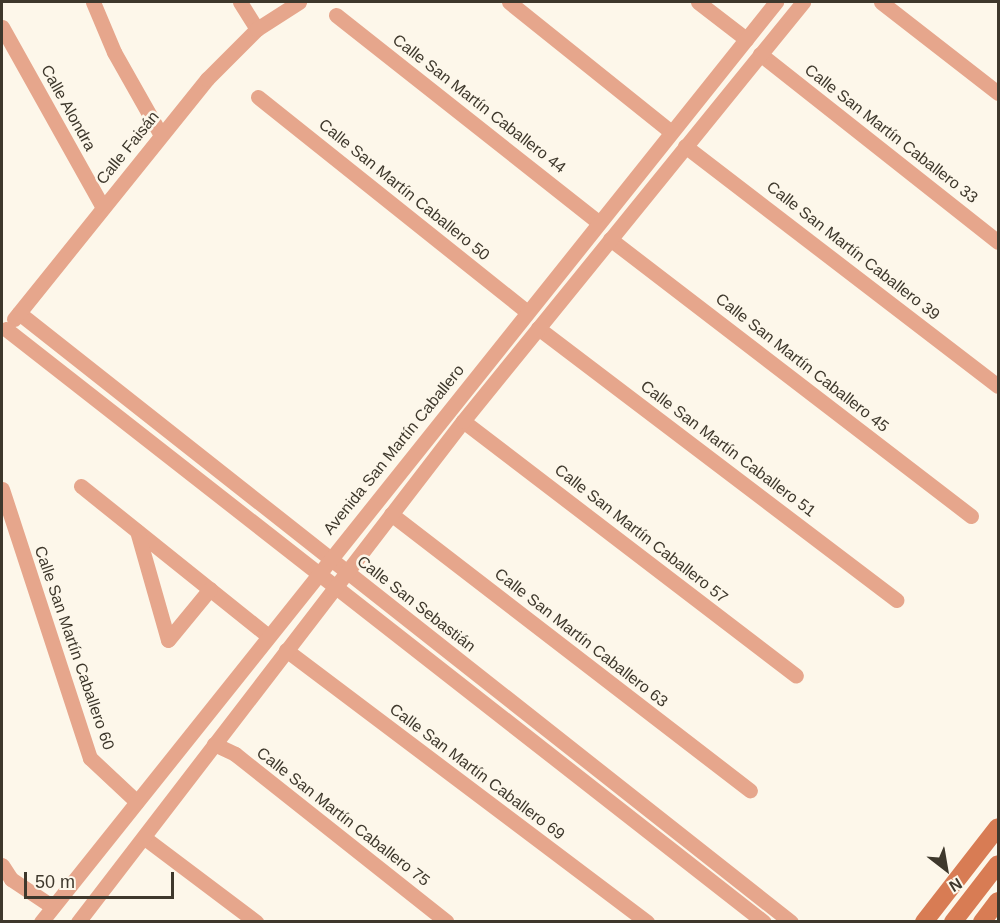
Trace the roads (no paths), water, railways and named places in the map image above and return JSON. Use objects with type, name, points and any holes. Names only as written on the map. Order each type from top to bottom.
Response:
[{"type":"street","points":[[93,2],[114,52],[161,135]]},
{"type":"street","points":[[240,2],[258,29]]},
{"type":"street","name":"Calle Faisán","points":[[4,332],[207,79],[258,29],[299,2]]},
{"type":"street","points":[[508,2],[670,131]]},
{"type":"street","points":[[698,2],[746,39]]},
{"type":"street","name":"Avenida San Martín Caballero","points":[[41,921],[670,131],[776,2]]},
{"type":"street","points":[[78,921],[146,839],[214,744],[463,421],[802,2]]},
{"type":"street","points":[[881,2],[999,93]]},
{"type":"street","name":"Calle San Martín Caballero 44","points":[[336,15],[598,222]]},
{"type":"street","name":"Calle Alondra","points":[[2,27],[103,208]]},
{"type":"street","name":"Calle San Martín Caballero 33","points":[[760,54],[999,242]]},
{"type":"street","name":"Calle San Martín Caballero 50","points":[[258,97],[527,312]]},
{"type":"street","name":"Calle San Martín Caballero 39","points":[[685,146],[999,386]]},
{"type":"street","name":"Calle San Martín Caballero 45","points":[[610,239],[971,516]]},
{"type":"street","name":"Calle San Sebastián","points":[[19,313],[791,921]]},
{"type":"street","name":"Calle San Martín Caballero 51","points":[[538,328],[896,600]]},
{"type":"street","points":[[4,332],[764,921]]},
{"type":"street","name":"Calle San Martín Caballero 57","points":[[463,421],[796,676]]},
{"type":"street","points":[[81,486],[268,636]]},
{"type":"street","name":"Calle San Martín Caballero 60","points":[[2,489],[90,758],[137,802]]},
{"type":"street","name":"Calle San Martín Caballero 63","points":[[391,514],[750,790]]},
{"type":"street","points":[[137,531],[168,640],[210,589]]},
{"type":"street","name":"Calle San Martín Caballero 69","points":[[286,650],[648,921]]},
{"type":"street","name":"Calle San Martín Caballero 75","points":[[214,744],[235,754],[447,921]]},
{"type":"street","points":[[924,921],[999,827]]},
{"type":"street","points":[[146,839],[256,921]]},
{"type":"street","points":[[953,921],[999,864]]},
{"type":"street","points":[[2,865],[11,879],[52,907]]},
{"type":"street","points":[[982,921],[999,900]]}]
